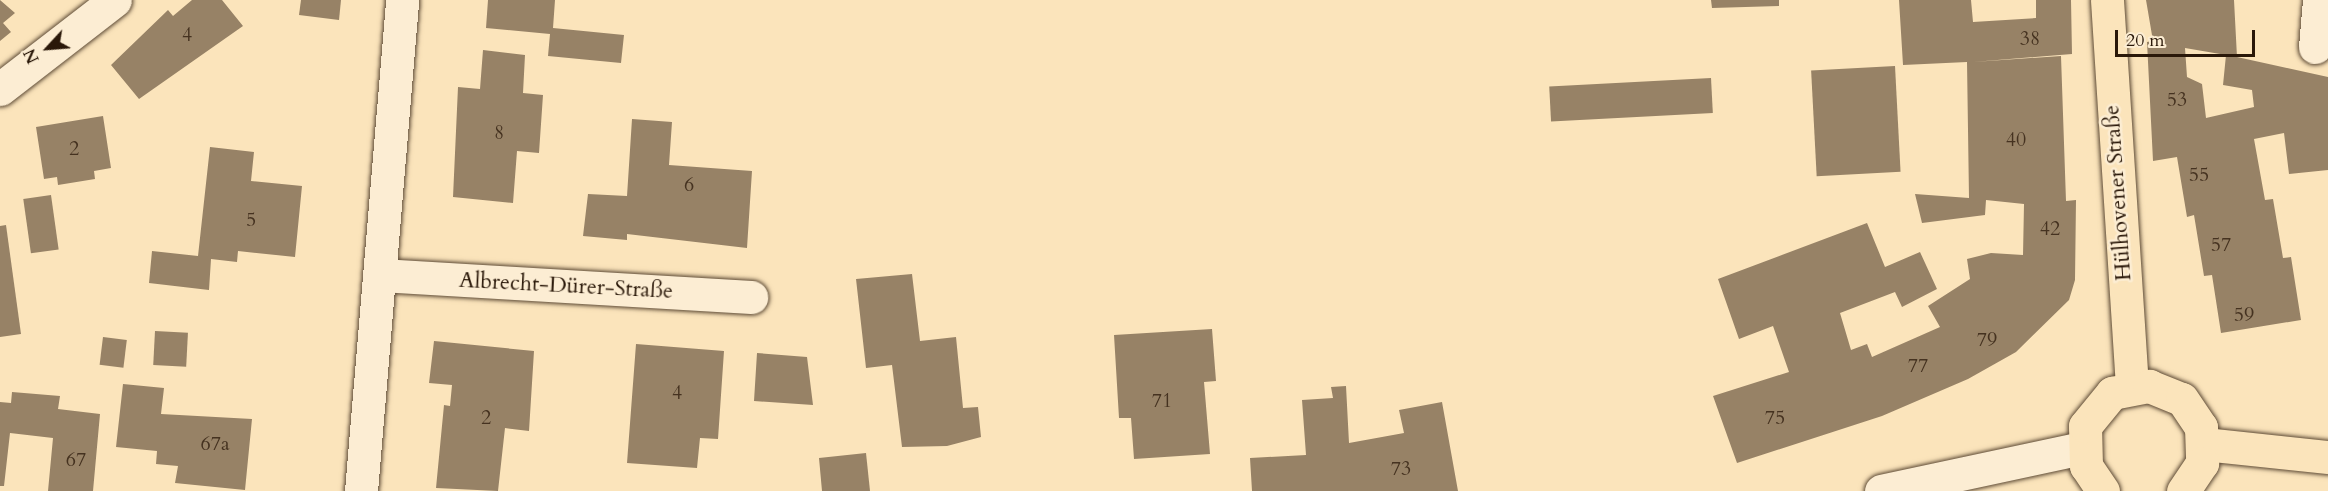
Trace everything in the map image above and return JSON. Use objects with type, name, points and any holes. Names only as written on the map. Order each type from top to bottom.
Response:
[{"type":"main road","name":"Hülhovener Straße","points":[[2106,0],[2132,386]]},
{"type":"main road","points":[[2103,491],[2086,466],[2082,448],[2096,407],[2132,386],[2166,390],[2182,399],[2200,427],[2204,444],[2202,463],[2183,491]]},
{"type":"main road","points":[[2204,444],[2328,457]]},
{"type":"street","points":[[0,89],[115,0]]},
{"type":"street","points":[[361,491],[402,0]]},
{"type":"street","points":[[2315,47],[2319,0]]},
{"type":"street","name":"Albrecht-Dürer-Straße","points":[[380,275],[752,297]]},
{"type":"street","points":[[1881,491],[2082,448]]},
{"type":"building","points":[[0,0],[15,13],[3,23],[11,32],[0,41]]},
{"type":"building","points":[[192,0],[222,0],[243,26],[139,99],[111,65],[168,10],[173,16]]},
{"type":"building","points":[[301,0],[341,0],[339,20],[299,15]]},
{"type":"building","points":[[488,0],[555,0],[553,28],[624,35],[621,63],[548,56],[550,34],[486,28]]},
{"type":"building","points":[[1711,0],[1779,0],[1779,6],[1712,8]]},
{"type":"building","points":[[1899,0],[1971,0],[1973,22],[2036,18],[2036,0],[2071,0],[2072,54],[1973,62],[2061,56],[2066,201],[2076,200],[2075,280],[2069,300],[2016,352],[1968,379],[1882,416],[1737,463],[1713,396],[1789,372],[1773,326],[1739,339],[1718,279],[1867,223],[1885,267],[1920,252],[1937,289],[1902,307],[1895,292],[1840,313],[1851,350],[1867,344],[1872,357],[1940,327],[1928,306],[1970,279],[1967,259],[1991,253],[2023,255],[2024,204],[1986,200],[1985,215],[1922,223],[1915,194],[1969,198],[1967,62],[1903,65]]},
{"type":"building","points":[[2146,0],[2234,0],[2237,57],[2328,77],[2328,170],[2289,174],[2284,133],[2254,139],[2265,200],[2273,199],[2283,258],[2291,257],[2301,320],[2221,333],[2212,275],[2204,276],[2194,215],[2187,217],[2177,157],[2153,161],[2147,42],[2153,41]],"holes":[[[2185,48],[2226,55],[2223,85],[2252,90],[2254,107],[2206,118],[2202,84],[2187,77]]]},
{"type":"building","points":[[483,50],[525,55],[523,93],[543,95],[539,153],[517,151],[513,203],[453,197],[458,87],[480,89]]},
{"type":"building","points":[[1895,66],[1901,172],[1817,176],[1811,70]]},
{"type":"building","points":[[1711,78],[1713,113],[1551,121],[1549,86]]},
{"type":"building","points":[[103,116],[111,168],[94,171],[95,179],[58,185],[57,177],[44,179],[36,127]]},
{"type":"building","points":[[632,119],[672,122],[669,165],[752,171],[747,248],[627,234],[627,240],[583,236],[588,194],[627,196]]},
{"type":"building","points":[[210,147],[254,152],[251,181],[302,186],[295,257],[238,251],[237,262],[211,259],[209,290],[149,283],[152,251],[198,256]]},
{"type":"building","points":[[51,195],[59,249],[31,253],[23,199]]},
{"type":"building","points":[[6,225],[21,334],[0,337],[0,226]]},
{"type":"building","points":[[912,274],[920,341],[956,337],[963,408],[978,407],[981,437],[947,446],[902,447],[892,365],[866,368],[856,279]]},
{"type":"building","points":[[1212,329],[1216,381],[1204,382],[1210,454],[1134,459],[1131,418],[1119,418],[1114,335]]},
{"type":"building","points":[[155,331],[188,333],[186,367],[153,365]]},
{"type":"building","points":[[103,337],[127,340],[123,368],[100,365]]},
{"type":"building","points":[[434,341],[534,351],[529,431],[505,428],[498,491],[436,488],[444,405],[450,406],[452,385],[429,383]]},
{"type":"building","points":[[636,344],[724,351],[718,439],[700,438],[697,468],[627,463]]},
{"type":"building","points":[[757,353],[807,357],[813,405],[754,401]]},
{"type":"building","points":[[123,384],[164,388],[161,414],[252,419],[245,490],[175,483],[178,466],[156,464],[157,451],[116,447]]},
{"type":"building","points":[[1346,386],[1349,443],[1404,433],[1399,410],[1442,402],[1458,491],[1252,491],[1250,458],[1306,455],[1302,400],[1333,398],[1331,387]]},
{"type":"building","points":[[12,392],[60,396],[58,409],[100,414],[93,491],[48,491],[53,438],[10,433],[4,486],[0,486],[0,402],[11,403]]},
{"type":"building","points":[[866,453],[870,491],[822,491],[819,458]]}]
